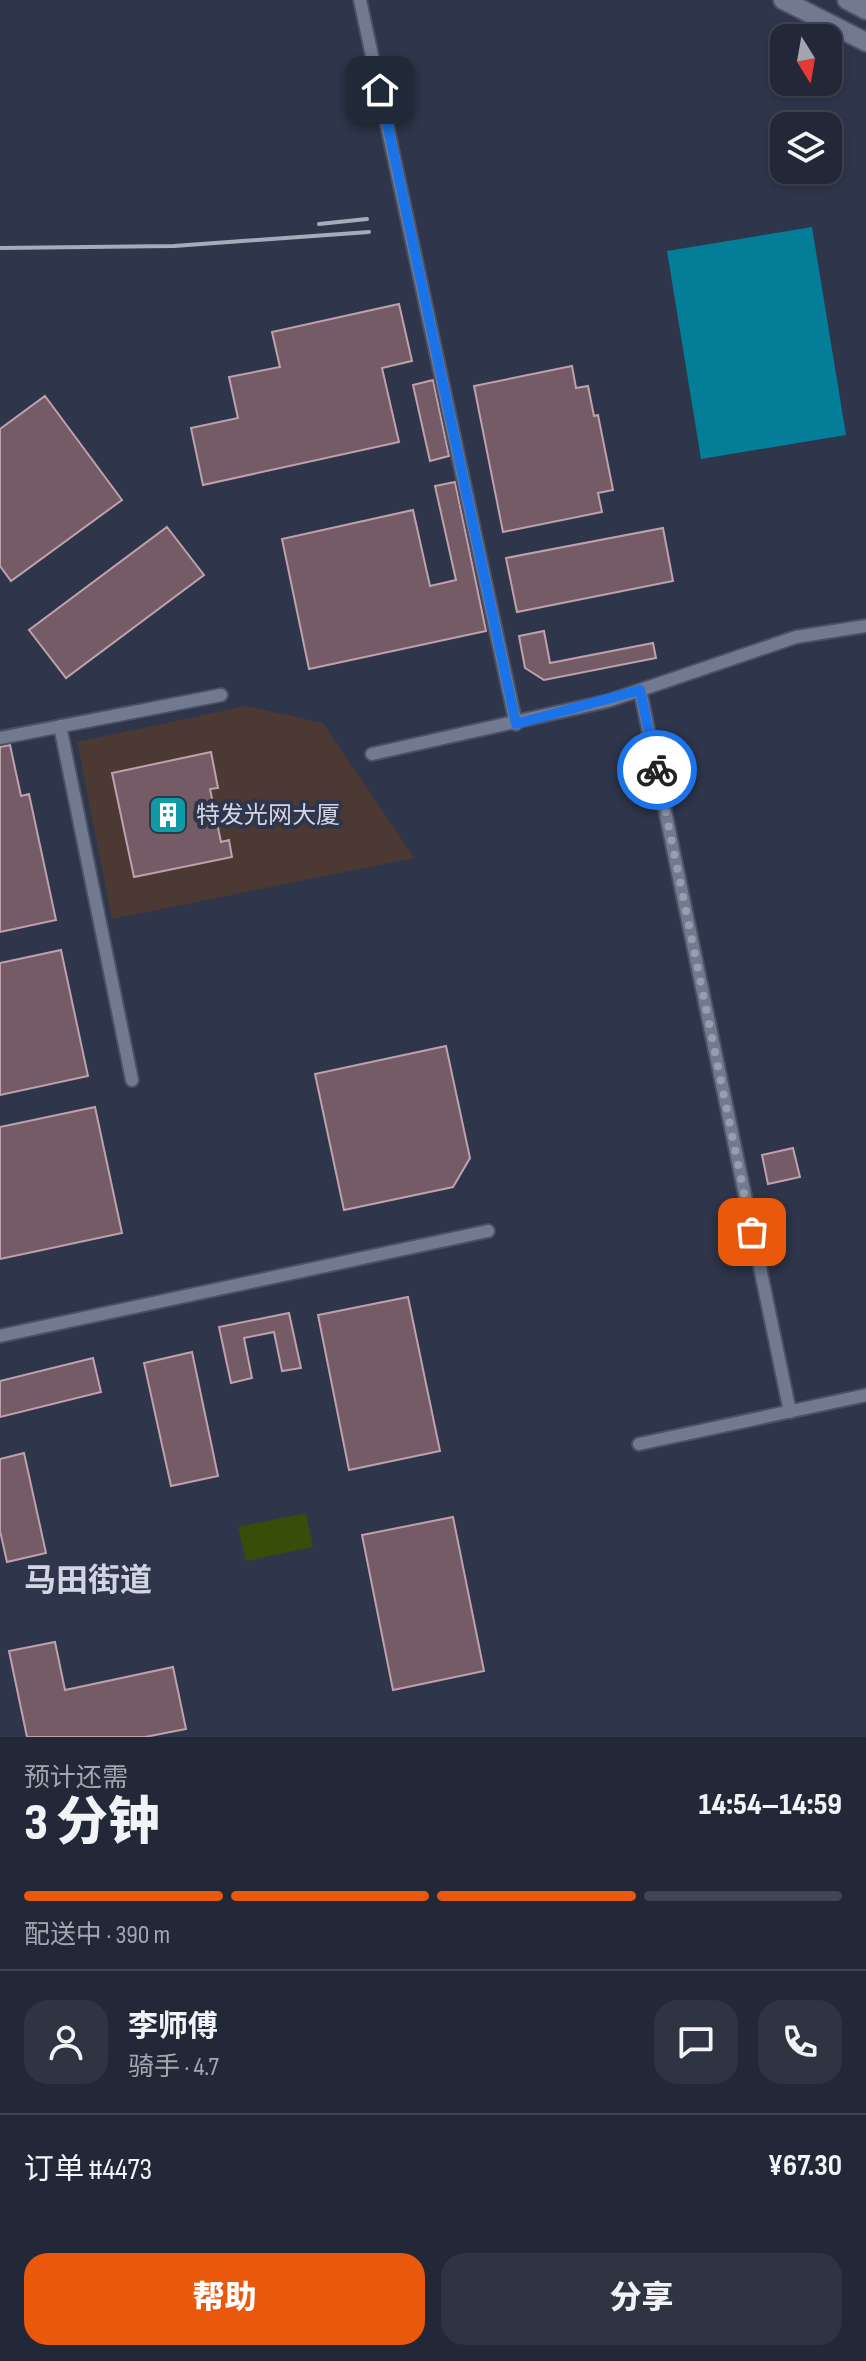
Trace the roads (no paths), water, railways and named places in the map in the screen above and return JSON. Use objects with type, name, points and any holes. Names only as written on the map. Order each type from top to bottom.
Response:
[{"type":"main road","points":[[783,0],[866,42]]},
{"type":"main road","points":[[847,0],[866,10]]},
{"type":"street","points":[[360,0],[516,724]]},
{"type":"street","points":[[372,754],[516,724],[640,690],[796,637],[866,626]]},
{"type":"street","points":[[640,690],[790,1412]]},
{"type":"street","points":[[0,738],[221,695]]},
{"type":"street","points":[[60,726],[132,1080]]},
{"type":"street","points":[[0,1336],[488,1231]]},
{"type":"street","points":[[639,1444],[866,1395]]},
{"type":"water","points":[[812,227],[846,435],[701,459],[667,251]]},
{"type":"railway","points":[[319,224],[367,219]]},
{"type":"railway","points":[[0,248],[174,246],[369,232]]},
{"type":"place","name":"特发光网大厦","points":[[168,815]]},
{"type":"district","name":"马田街道","points":[[88,1581]]}]
